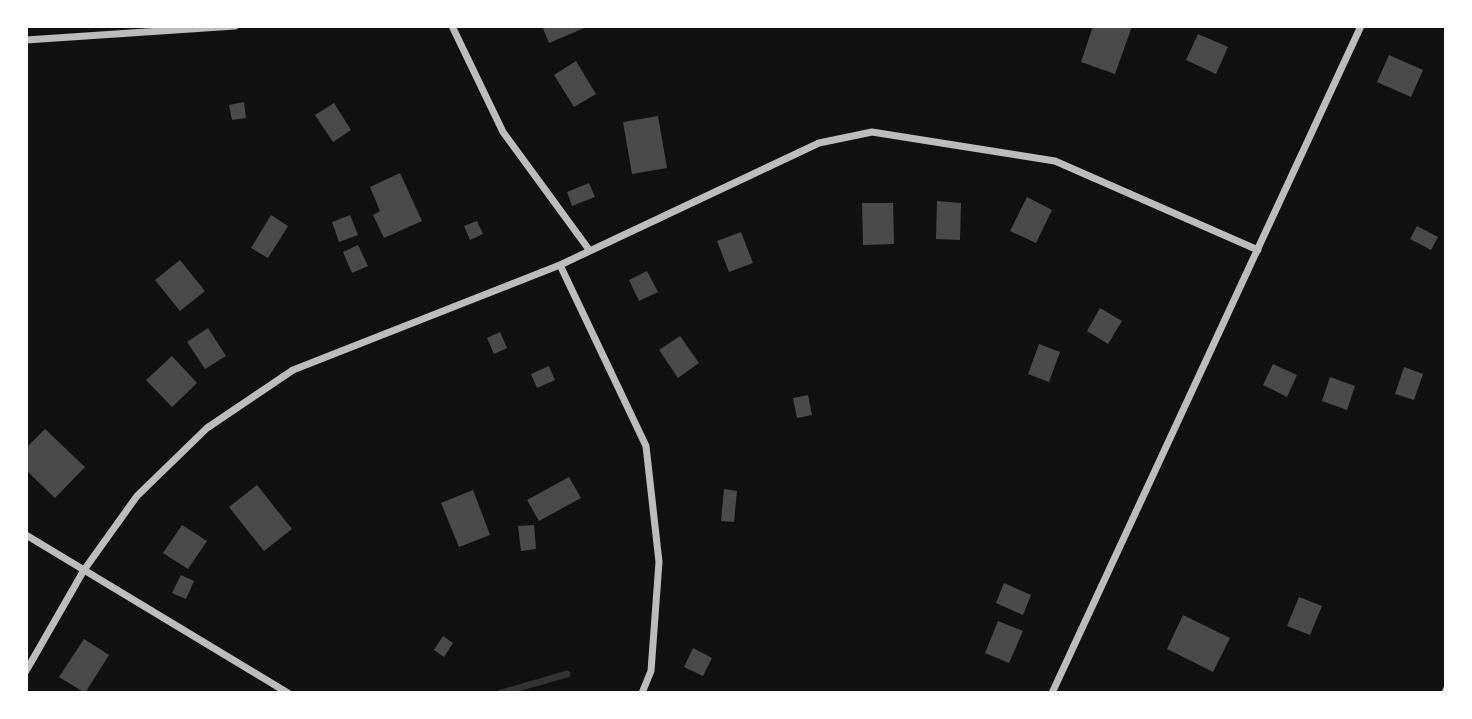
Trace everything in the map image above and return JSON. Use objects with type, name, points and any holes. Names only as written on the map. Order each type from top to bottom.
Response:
[{"type":"street","points":[[26,40],[235,26]]},
{"type":"street","points":[[452,26],[503,132],[590,251]]},
{"type":"street","points":[[1052,693],[1361,26]]},
{"type":"street","points":[[26,671],[84,570],[137,496],[207,428],[293,370],[560,265],[819,144],[872,132],[1055,160],[1258,250]]},
{"type":"street","points":[[560,265],[646,446],[659,562],[651,671],[642,693]]},
{"type":"street","points":[[26,535],[288,693]]},
{"type":"building","points":[[542,26],[589,26],[549,43]]},
{"type":"building","points":[[1093,26],[1132,26],[1115,74],[1081,62]]},
{"type":"building","points":[[1198,34],[1228,47],[1216,74],[1186,60]]},
{"type":"building","points":[[1389,55],[1423,70],[1411,97],[1377,82]]},
{"type":"building","points":[[576,61],[596,94],[574,107],[554,75]]},
{"type":"building","points":[[244,102],[246,118],[232,120],[229,105]]},
{"type":"building","points":[[334,103],[351,130],[333,142],[315,115]]},
{"type":"building","points":[[658,116],[667,168],[632,174],[623,122]]},
{"type":"building","points":[[400,173],[422,221],[384,238],[373,215],[380,211],[370,187]]},
{"type":"building","points":[[589,183],[595,197],[572,206],[567,192]]},
{"type":"building","points":[[1027,197],[1052,210],[1036,243],[1010,231]]},
{"type":"building","points":[[937,201],[961,203],[960,240],[936,239]]},
{"type":"building","points":[[862,203],[893,203],[894,244],[863,245]]},
{"type":"building","points":[[271,215],[288,226],[268,258],[251,248]]},
{"type":"building","points":[[350,215],[358,235],[339,242],[332,222]]},
{"type":"building","points":[[477,221],[483,234],[470,240],[464,226]]},
{"type":"building","points":[[1417,226],[1438,237],[1431,250],[1410,239]]},
{"type":"building","points":[[741,232],[753,263],[729,272],[717,241]]},
{"type":"building","points":[[358,245],[368,266],[352,273],[343,252]]},
{"type":"building","points":[[180,260],[205,291],[180,311],[155,280]]},
{"type":"building","points":[[647,271],[658,292],[639,301],[629,280]]},
{"type":"building","points":[[1100,308],[1122,321],[1108,344],[1087,331]]},
{"type":"building","points":[[208,328],[226,356],[205,369],[187,342]]},
{"type":"building","points":[[500,332],[507,348],[494,354],[487,338]]},
{"type":"building","points":[[680,336],[699,363],[678,378],[659,350]]},
{"type":"building","points":[[1039,344],[1060,352],[1049,382],[1028,374]]},
{"type":"building","points":[[172,356],[197,383],[172,407],[146,380]]},
{"type":"building","points":[[1273,364],[1297,375],[1287,397],[1263,385]]},
{"type":"building","points":[[549,366],[555,380],[537,388],[531,374]]},
{"type":"building","points":[[1404,367],[1423,374],[1414,400],[1395,394]]},
{"type":"building","points":[[1330,377],[1355,386],[1347,410],[1322,401]]},
{"type":"building","points":[[808,395],[812,415],[797,418],[793,398]]},
{"type":"building","points":[[45,429],[85,467],[55,498],[26,470],[26,448]]},
{"type":"building","points":[[569,477],[581,498],[539,521],[527,500]]},
{"type":"building","points":[[257,485],[292,529],[264,551],[229,507]]},
{"type":"building","points":[[724,489],[737,491],[734,522],[721,521]]},
{"type":"building","points":[[473,490],[490,535],[459,547],[441,503]]},
{"type":"building","points":[[182,525],[207,541],[188,569],[163,553]]},
{"type":"building","points":[[534,525],[536,549],[521,551],[518,526]]},
{"type":"building","points":[[181,575],[194,581],[186,599],[172,593]]},
{"type":"building","points":[[1004,583],[1031,595],[1023,615],[996,603]]},
{"type":"building","points":[[1299,597],[1322,606],[1310,635],[1287,626]]},
{"type":"building","points":[[1183,615],[1230,638],[1213,672],[1167,649]]},
{"type":"building","points":[[998,621],[1023,631],[1009,663],[985,653]]},
{"type":"building","points":[[443,636],[453,643],[444,657],[434,650]]},
{"type":"building","points":[[84,639],[109,655],[85,693],[59,677]]},
{"type":"building","points":[[693,648],[712,658],[703,676],[684,667]]},
{"type":"waterway","points":[[501,693],[567,674]]}]
